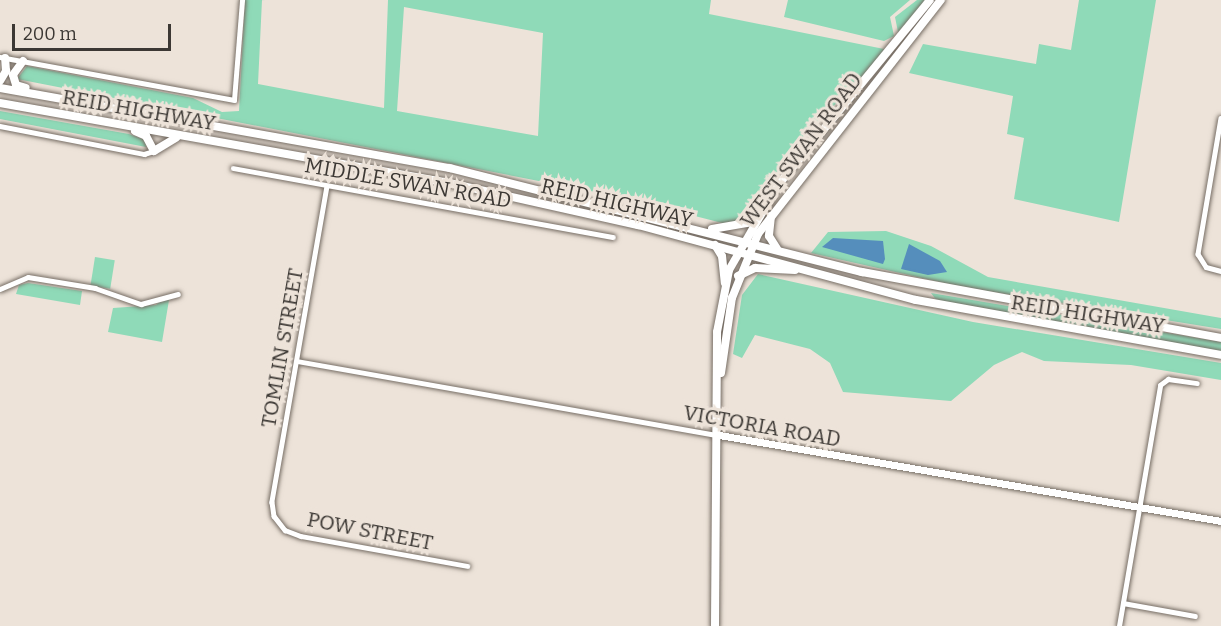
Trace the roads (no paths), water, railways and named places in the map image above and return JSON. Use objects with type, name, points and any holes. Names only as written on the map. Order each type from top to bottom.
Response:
[{"type":"highway","points":[[0,81],[6,71],[2,57]]},
{"type":"highway","points":[[23,61],[14,68],[16,85],[70,100]]},
{"type":"highway","name":"REID HIGHWAY","points":[[0,88],[450,168],[1007,303],[1221,338]]},
{"type":"highway","name":"REID HIGHWAY","points":[[0,103],[445,182],[715,245],[798,269],[1004,319],[1221,355]]},
{"type":"highway","points":[[104,122],[142,134],[154,151],[170,138],[209,141]]},
{"type":"highway","points":[[771,216],[769,236],[778,249]]},
{"type":"highway","points":[[708,229],[752,222]]},
{"type":"highway","points":[[715,245],[722,256],[725,283]]},
{"type":"highway","points":[[738,276],[755,268],[798,269]]},
{"type":"main road","name":"WEST SWAN ROAD","points":[[715,626],[721,375],[717,332],[725,283],[737,251],[752,222],[930,0]]},
{"type":"main road","name":"WEST SWAN ROAD","points":[[721,375],[738,276],[754,242],[771,216],[941,0]]},
{"type":"street","points":[[2,57],[234,100],[242,0]]},
{"type":"street","points":[[1221,118],[1220,135],[1198,254],[1206,267],[1221,271]]},
{"type":"street","points":[[0,126],[144,154],[154,151]]},
{"type":"street","name":"MIDDLE SWAN ROAD","points":[[234,168],[613,237]]},
{"type":"street","name":"TOMLIN STREET","points":[[274,516],[272,502],[327,186]]},
{"type":"street","points":[[0,289],[35,277],[95,288],[141,304],[178,294]]},
{"type":"street","name":"VICTORIA ROAD","points":[[297,361],[1221,521]]},
{"type":"street","points":[[1119,626],[1160,385],[1168,379],[1197,383]]},
{"type":"street","name":"POW STREET","points":[[274,516],[285,530],[301,536],[467,566]]},
{"type":"street","points":[[1123,603],[1195,616]]},
{"type":"water","points":[[833,238],[883,241],[885,259],[883,264],[822,247]]},
{"type":"water","points":[[909,244],[940,261],[947,272],[928,275],[901,269]]}]
